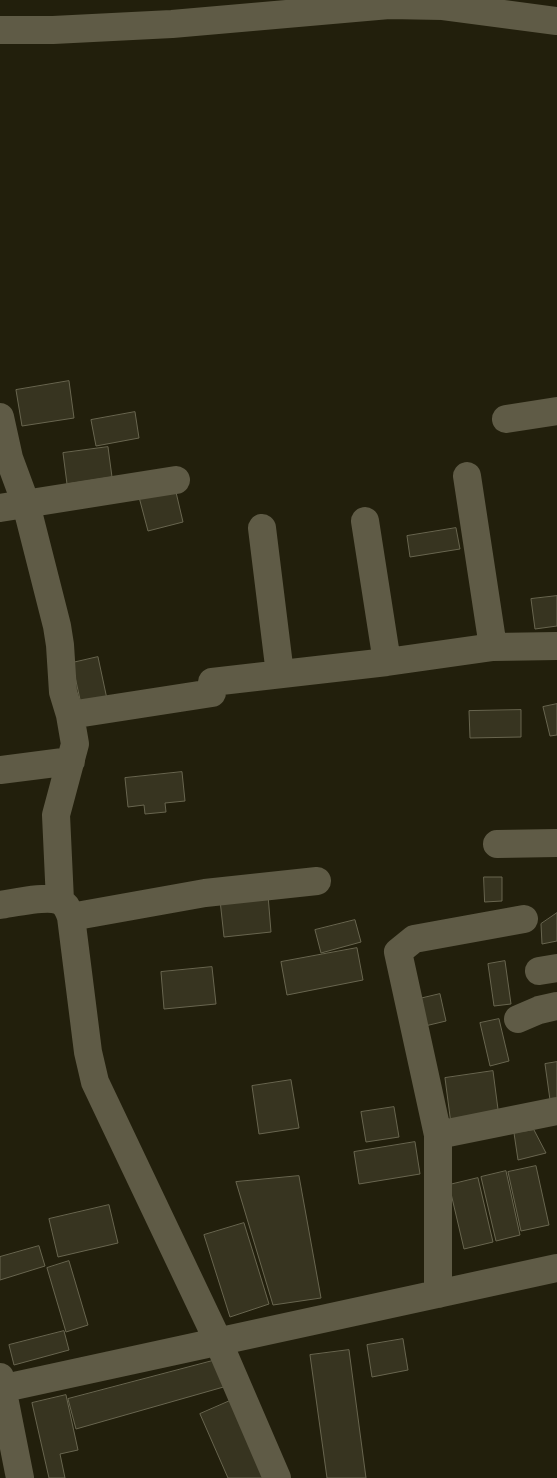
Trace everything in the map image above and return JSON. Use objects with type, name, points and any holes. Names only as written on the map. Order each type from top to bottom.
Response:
[{"type":"street","points":[[0,30],[53,30],[172,24],[310,6],[443,6],[557,21]]},
{"type":"street","points":[[506,419],[557,412]]},
{"type":"street","points":[[0,417],[9,458],[13,506],[57,626],[63,692],[70,715],[75,744],[56,815],[66,909],[88,1052],[95,1082],[218,1342],[277,1478]]},
{"type":"street","points":[[467,476],[493,647]]},
{"type":"street","points":[[13,506],[176,480]]},
{"type":"street","points":[[365,521],[387,662]]},
{"type":"street","points":[[262,528],[280,674]]},
{"type":"street","points":[[70,715],[280,674],[387,662],[493,647],[557,646]]},
{"type":"street","points":[[0,770],[71,761]]},
{"type":"street","points":[[497,844],[557,843]]},
{"type":"street","points":[[0,905],[51,899],[66,909],[317,881]]},
{"type":"street","points":[[438,1294],[438,1135],[398,952],[414,939],[524,919]]},
{"type":"street","points":[[518,1019],[539,1010],[557,1006]]},
{"type":"street","points":[[438,1135],[557,1111]]},
{"type":"street","points":[[20,1478],[1,1385],[218,1342],[557,1268]]},
{"type":"building","points":[[69,381],[74,418],[22,426],[16,390]]},
{"type":"building","points":[[135,412],[139,438],[96,446],[91,420]]},
{"type":"building","points":[[108,447],[112,477],[67,484],[63,453]]},
{"type":"building","points":[[175,488],[183,522],[148,531],[139,497]]},
{"type":"building","points":[[456,528],[460,549],[410,557],[407,536]]},
{"type":"building","points":[[557,596],[557,626],[535,629],[531,599]]},
{"type":"building","points":[[98,657],[107,699],[81,704],[72,663]]},
{"type":"building","points":[[557,704],[557,735],[550,736],[543,707]]},
{"type":"building","points":[[521,710],[521,737],[470,738],[469,711]]},
{"type":"building","points":[[182,772],[185,801],[165,803],[166,812],[145,814],[144,805],[128,807],[125,778]]},
{"type":"building","points":[[484,877],[502,877],[502,901],[485,902]]},
{"type":"building","points":[[268,895],[271,932],[224,937],[220,900]]},
{"type":"building","points":[[557,913],[557,941],[542,944],[541,924]]},
{"type":"building","points":[[355,920],[361,942],[321,953],[315,930]]},
{"type":"building","points":[[357,948],[363,980],[287,995],[281,962]]},
{"type":"building","points":[[505,961],[511,1004],[494,1006],[488,964]]},
{"type":"building","points":[[212,967],[216,1004],[164,1009],[161,972]]},
{"type":"building","points":[[440,994],[446,1021],[425,1026],[419,999]]},
{"type":"building","points":[[499,1019],[509,1061],[490,1066],[480,1023]]},
{"type":"building","points":[[557,1062],[557,1106],[551,1107],[545,1064]]},
{"type":"building","points":[[493,1071],[499,1117],[451,1124],[445,1078]]},
{"type":"building","points":[[291,1080],[299,1128],[259,1134],[252,1086]]},
{"type":"building","points":[[394,1107],[399,1137],[366,1142],[361,1112]]},
{"type":"building","points":[[534,1130],[546,1153],[518,1160],[514,1133]]},
{"type":"building","points":[[415,1142],[420,1174],[359,1184],[354,1152]]},
{"type":"building","points":[[536,1166],[549,1225],[521,1231],[508,1172]]},
{"type":"building","points":[[506,1171],[520,1235],[496,1241],[481,1177]]},
{"type":"building","points":[[299,1176],[321,1298],[273,1305],[236,1182]]},
{"type":"building","points":[[478,1178],[493,1242],[464,1249],[449,1185]]},
{"type":"building","points":[[109,1205],[118,1243],[58,1257],[49,1219]]},
{"type":"building","points":[[244,1223],[269,1304],[230,1317],[204,1235]]},
{"type":"building","points":[[39,1246],[45,1266],[0,1280],[0,1257]]},
{"type":"building","points":[[69,1261],[88,1325],[66,1332],[47,1268]]},
{"type":"building","points":[[64,1331],[69,1350],[14,1365],[9,1345]]},
{"type":"building","points":[[403,1339],[408,1370],[372,1377],[367,1345]]},
{"type":"building","points":[[349,1350],[366,1478],[327,1478],[310,1355]]},
{"type":"building","points":[[220,1359],[227,1386],[76,1429],[68,1399]]},
{"type":"building","points":[[66,1395],[78,1450],[60,1454],[65,1478],[49,1478],[32,1403]]},
{"type":"building","points":[[239,1397],[274,1478],[228,1478],[200,1414]]}]
